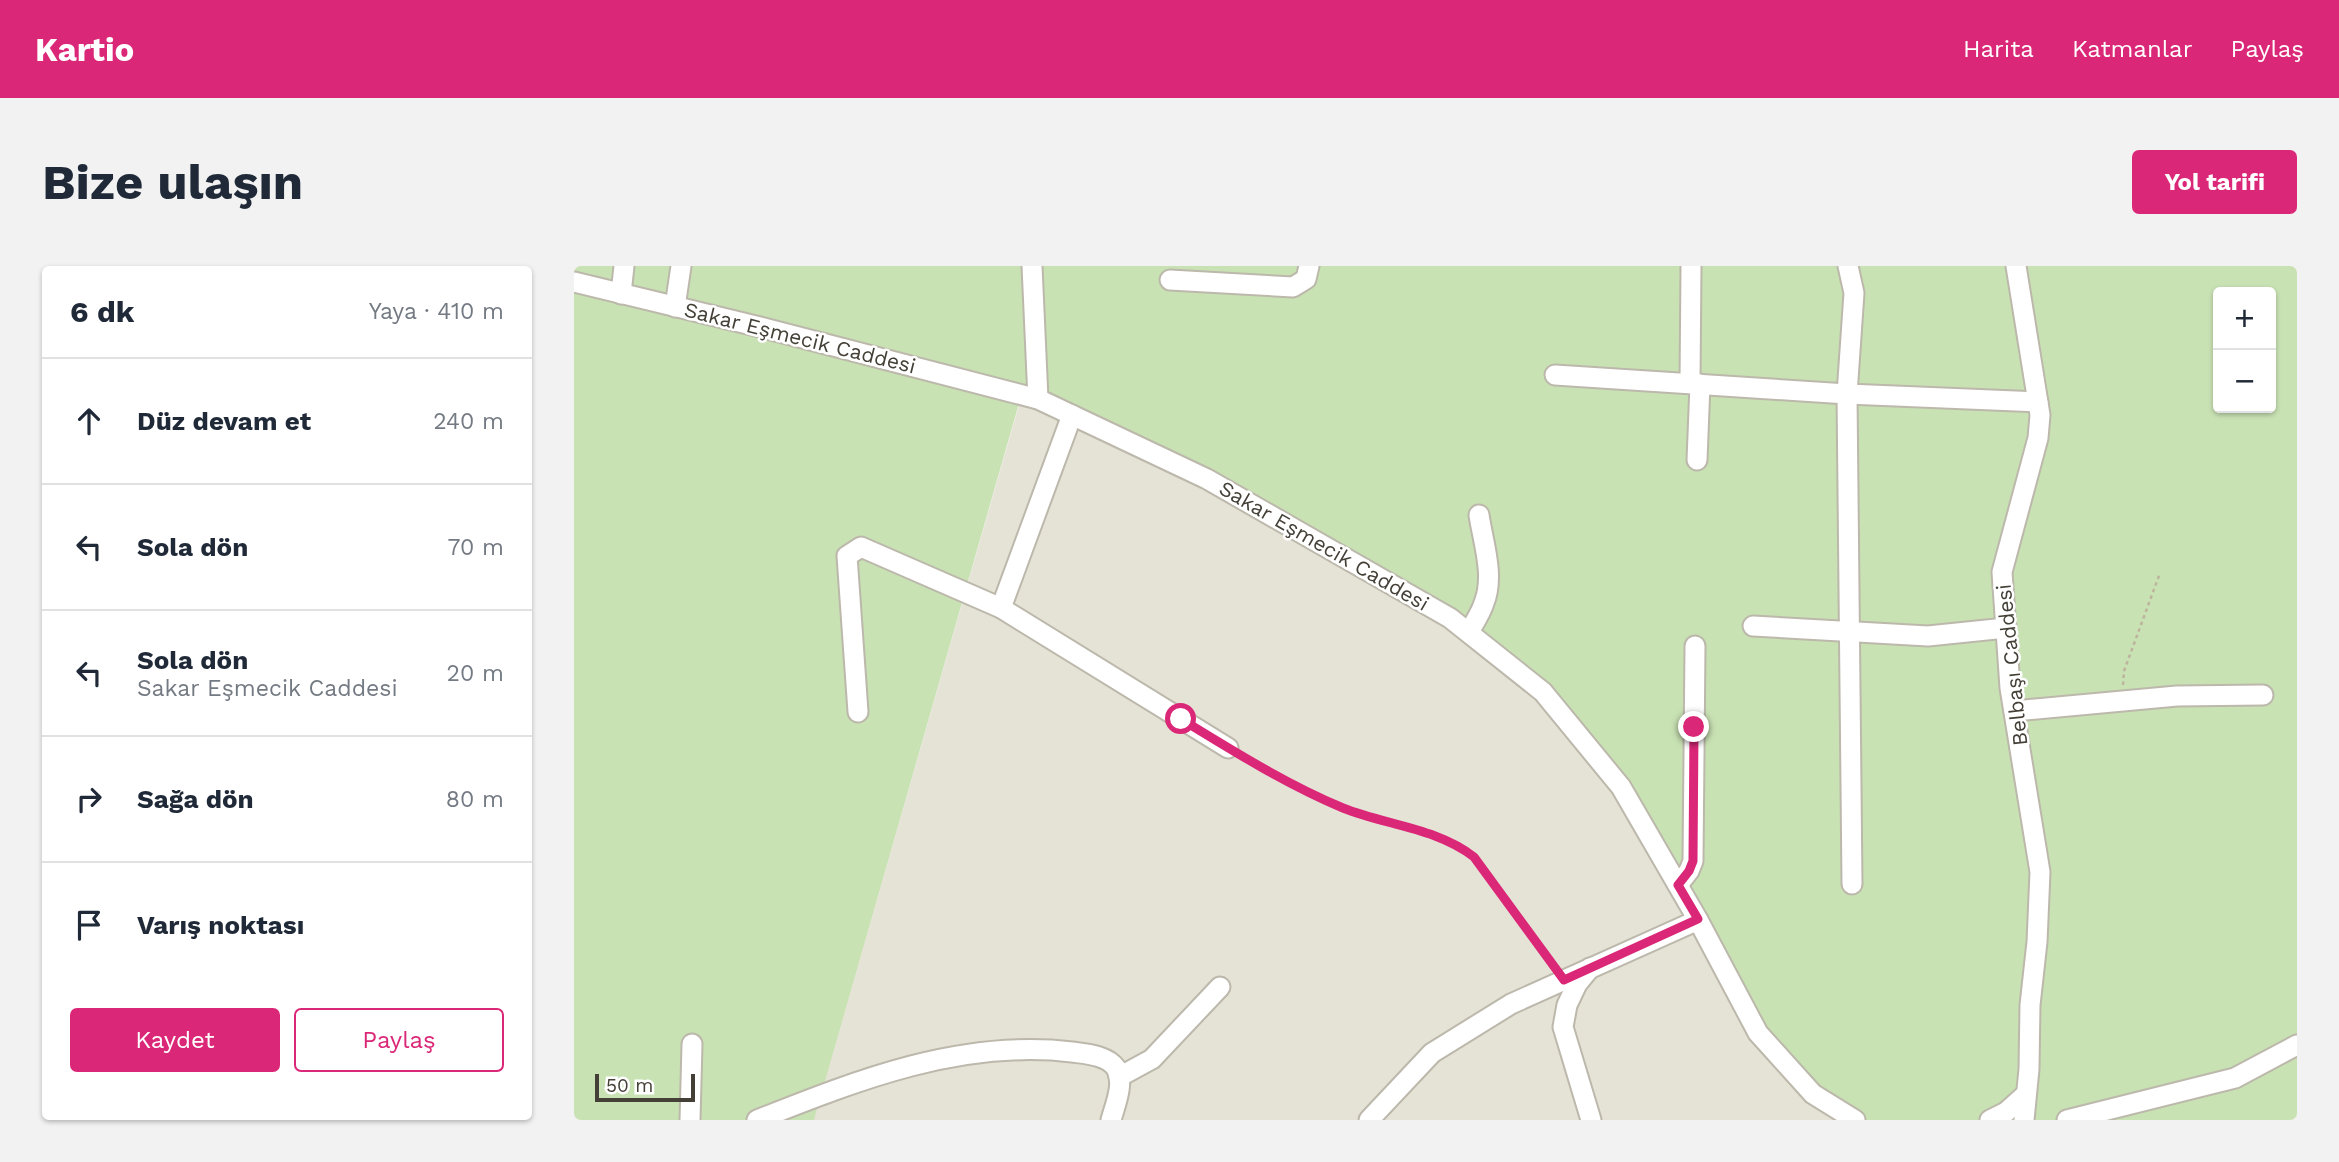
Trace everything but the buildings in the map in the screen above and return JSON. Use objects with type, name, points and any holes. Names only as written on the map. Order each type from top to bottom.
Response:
[{"type":"street","points":[[621,294],[624,266]]},
{"type":"street","points":[[676,307],[681,266]]},
{"type":"street","points":[[1032,266],[1038,399]]},
{"type":"street","points":[[1170,280],[1293,287],[1306,279],[1309,266]]},
{"type":"street","points":[[1691,266],[1697,460]]},
{"type":"street","points":[[1849,266],[1854,293],[1847,394],[1852,884]]},
{"type":"street","name":"Belbaşı Caddesi","points":[[2017,266],[2040,415],[2038,438],[2002,572],[2014,710],[2040,872],[2024,1120]]},
{"type":"street","name":"Sakar Eşmecik Caddesi","points":[[574,282],[1038,399],[1207,479],[1451,618],[1543,692],[1621,787],[1698,919],[1758,1032],[1813,1094],[1851,1119]]},
{"type":"street","points":[[1555,375],[1847,394],[2038,402]]},
{"type":"street","points":[[1001,608],[1072,415]]},
{"type":"street","points":[[1469,632],[1485,602],[1488,585],[1479,515]]},
{"type":"street","points":[[858,712],[847,556],[861,547],[1001,608],[1227,748]]},
{"type":"street","points":[[1753,626],[1928,636],[2006,628]]},
{"type":"street","points":[[1678,885],[1693,861],[1695,646]]},
{"type":"street","points":[[2014,710],[2177,696],[2263,695]]},
{"type":"street","points":[[1369,1120],[1432,1053],[1511,1004],[1698,919]]},
{"type":"street","points":[[1591,967],[1577,984],[1567,1005],[1563,1027],[1591,1120]]},
{"type":"street","points":[[1119,1077],[1152,1059],[1220,987]]},
{"type":"street","points":[[690,1120],[692,1044]]},
{"type":"street","points":[[2067,1120],[2235,1079],[2297,1045]]},
{"type":"street","points":[[757,1120],[849,1083],[910,1065],[988,1052],[1052,1050],[1093,1055],[1110,1063],[1119,1077],[1120,1085],[1111,1120]]},
{"type":"street","name":"Belbaşı Caddesi","points":[[2029,1069],[2037,1120]]},
{"type":"street","points":[[1990,1120],[2014,1107],[2025,1095]]},
{"type":"path","points":[[2123,701],[2124,671],[2160,573]]},
{"type":"path","points":[[1227,748],[1345,809],[1458,844],[1474,857],[1564,980]]},
{"type":"shaded area","points":[[1022,395],[1056,408],[1446,615],[1543,696],[1860,1120],[814,1120]]},
{"type":"green space","points":[[574,266],[2297,266],[2297,1120],[1860,1120],[1777,1052],[1656,845],[1521,674],[1338,552],[1021,396],[814,1120],[574,1120]]},
{"type":"route","points":[[1181,719],[1287,781],[1345,809],[1458,844],[1474,857],[1564,980],[1698,919],[1678,885],[1693,861],[1694,727]]}]
